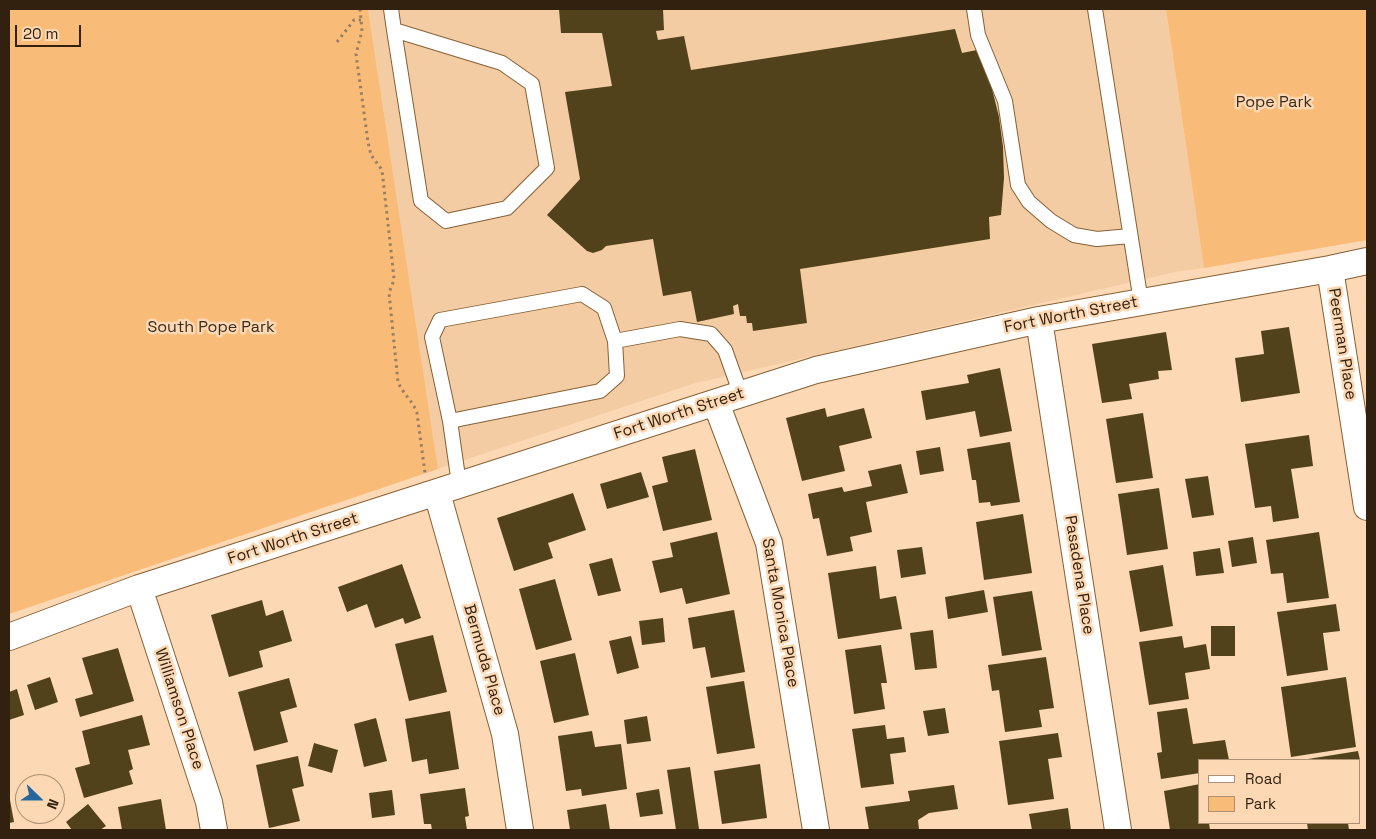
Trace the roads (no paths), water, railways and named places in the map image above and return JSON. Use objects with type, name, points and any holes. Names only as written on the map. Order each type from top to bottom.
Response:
[{"type":"street","name":"Fort Worth Street","points":[[9,638],[139,588],[816,370],[1039,320],[1367,261]]},
{"type":"street","name":"Peerman Place","points":[[1330,269],[1367,507]]},
{"type":"street","name":"Pasadena Place","points":[[1039,320],[1118,830]]},
{"type":"street","name":"Santa Monica Place","points":[[716,403],[770,542],[816,830]]},
{"type":"street","name":"Bermuda Place","points":[[441,491],[505,734],[520,830]]},
{"type":"street","name":"Williamson Place","points":[[139,588],[209,802],[214,830]]},
{"type":"lane","points":[[391,9],[394,30],[421,201],[446,221],[507,208],[547,168],[532,84],[502,63],[394,30]]},
{"type":"lane","points":[[974,9],[978,35],[1005,101],[1018,184],[1030,202],[1052,221],[1074,235],[1097,239],[1130,236]]},
{"type":"lane","points":[[1095,9],[1141,302]]},
{"type":"lane","points":[[441,491],[450,421],[432,337],[440,320],[582,294],[604,308],[615,341],[617,376],[600,391],[450,421]]},
{"type":"lane","points":[[615,341],[680,329],[711,334],[725,350],[741,395]]},
{"type":"park label","name":"Pope Park","points":[[1274,103]]},
{"type":"park label","name":"South Pope Park","points":[[211,328]]}]
